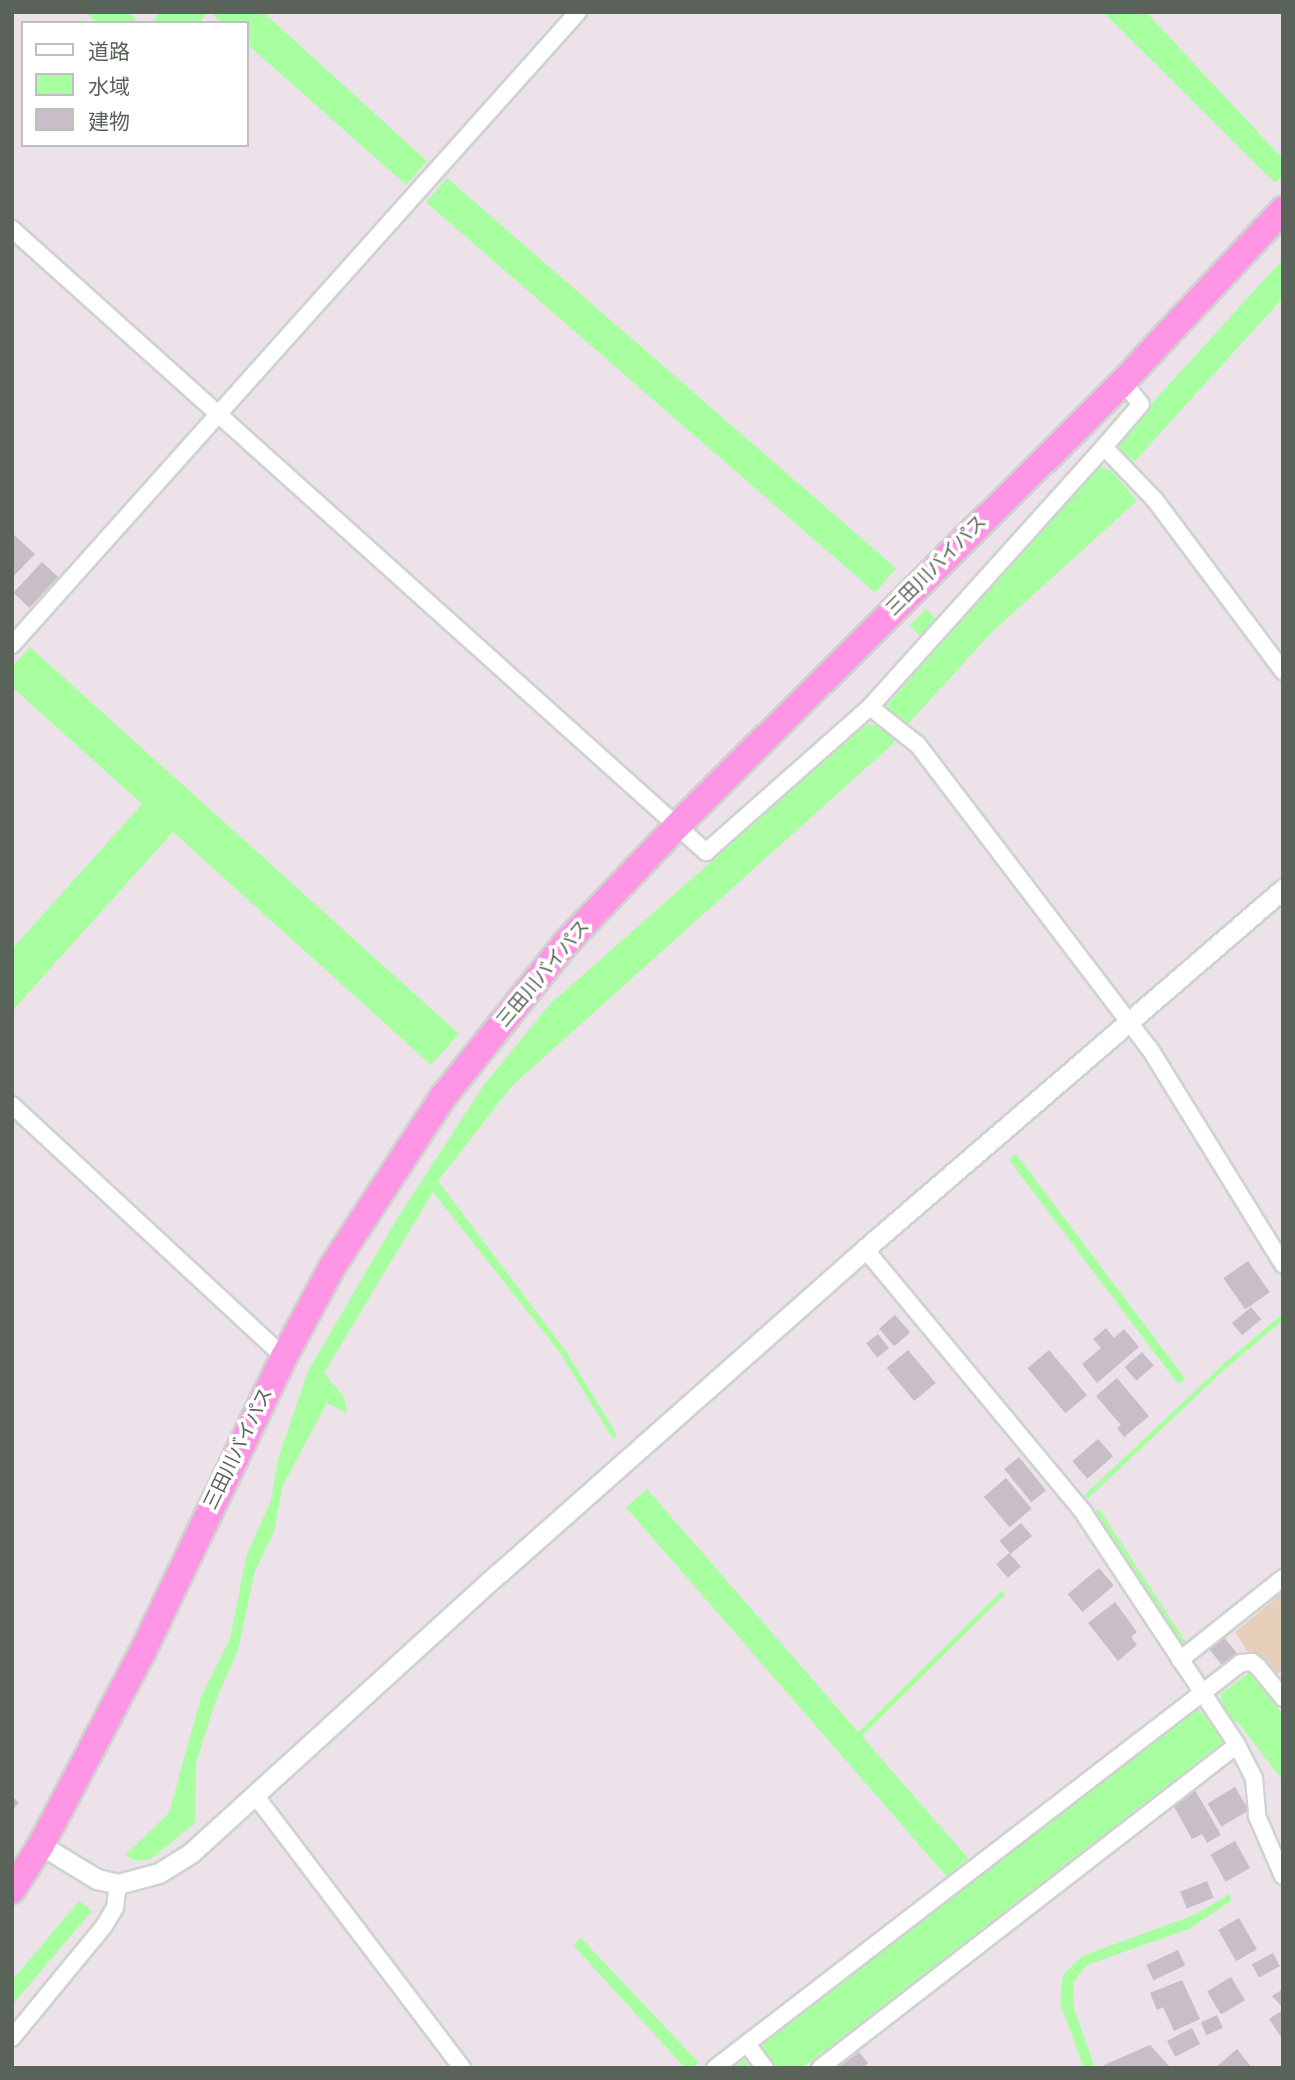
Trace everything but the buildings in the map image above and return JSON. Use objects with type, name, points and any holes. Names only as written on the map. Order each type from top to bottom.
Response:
[{"type":"highway","name":"三田川バイパス","points":[[12,1890],[41,1845],[143,1651],[284,1357],[332,1267],[443,1097],[565,944],[678,825],[1123,382],[1283,210]]},
{"type":"street","points":[[12,645],[578,12]]},
{"type":"street","points":[[12,229],[706,852],[870,707],[1104,447],[1141,404],[1123,382]]},
{"type":"street","points":[[1104,447],[1155,500],[1283,671]]},
{"type":"street","points":[[870,707],[918,745],[1150,1049],[1283,1264]]},
{"type":"street","points":[[41,1845],[97,1879],[118,1884],[159,1873],[192,1852],[865,1249],[1283,889]]},
{"type":"street","points":[[12,1105],[284,1357]]},
{"type":"street","points":[[865,1249],[1083,1512],[1233,1739],[1254,1777],[1257,1816],[1283,1876]]},
{"type":"street","points":[[1180,1660],[1283,1578]]},
{"type":"street","points":[[715,2068],[1205,1699],[1241,1664],[1252,1662],[1283,1698]]},
{"type":"street","points":[[820,2068],[1233,1739]]},
{"type":"street","points":[[255,1795],[462,2068]]},
{"type":"street","points":[[12,2038],[104,1926],[115,1908],[118,1884]]},
{"type":"street","points":[[747,2044],[761,2063]]},
{"type":"shaded area","points":[[1283,1592],[1283,1670],[1276,1675],[1260,1656],[1249,1654],[1235,1632]]},
{"type":"water","points":[[85,12],[129,12],[138,21],[95,21]]},
{"type":"water","points":[[160,12],[208,12],[201,21],[153,21]]},
{"type":"water","points":[[211,12],[263,12],[427,161],[406,185],[248,45],[248,21],[220,21]]},
{"type":"water","points":[[1103,12],[1146,12],[1283,159],[1283,176],[1275,183]]},
{"type":"water","points":[[447,178],[896,568],[875,593],[426,202]]},
{"type":"water","points":[[1283,259],[1283,298],[1135,461],[1122,458],[1116,443]]},
{"type":"water","points":[[1099,466],[1112,471],[1137,501],[992,632],[908,724],[892,713],[887,705]]},
{"type":"water","points":[[926,609],[939,622],[922,638],[910,625]]},
{"type":"water","points":[[30,647],[459,1034],[431,1065],[173,832],[12,1011],[12,949],[142,804],[12,687],[12,667]]},
{"type":"water","points":[[867,724],[881,727],[895,742],[512,1086],[438,1181],[565,1350],[617,1435],[613,1439],[560,1353],[433,1192],[324,1373],[344,1397],[347,1413],[327,1403],[283,1485],[274,1532],[255,1571],[238,1650],[216,1700],[196,1763],[195,1823],[151,1859],[136,1861],[125,1855],[169,1813],[201,1697],[230,1639],[246,1557],[271,1500],[278,1459],[308,1371],[398,1217],[484,1085],[550,1004]]},
{"type":"water","points":[[1016,1154],[1185,1378],[1178,1384],[1009,1159]]},
{"type":"water","points":[[647,1489],[968,1858],[947,1876],[626,1507]]},
{"type":"water","points":[[1250,1672],[1283,1715],[1283,1781],[1237,1721],[1217,1735],[1223,1742],[802,2068],[734,2068],[744,2060],[750,2066],[766,2054],[761,2046],[1198,1708],[1203,1715],[1222,1701],[1221,1694]]},
{"type":"water","points":[[1230,1894],[1231,1901],[1189,1929],[1087,1965],[1073,1982],[1074,2008],[1095,2068],[1084,2068],[1060,2003],[1063,1975],[1082,1956],[1194,1915]]},
{"type":"water","points":[[79,1901],[92,1911],[12,2005],[12,1980]]},
{"type":"water","points":[[581,1938],[699,2063],[693,2068],[685,2068],[573,1945]]},
{"type":"waterway","points":[[1087,1495],[1226,1364],[1283,1316]]},
{"type":"waterway","points":[[1098,1512],[1184,1644]]},
{"type":"waterway","points":[[860,1733],[1002,1593]]}]
